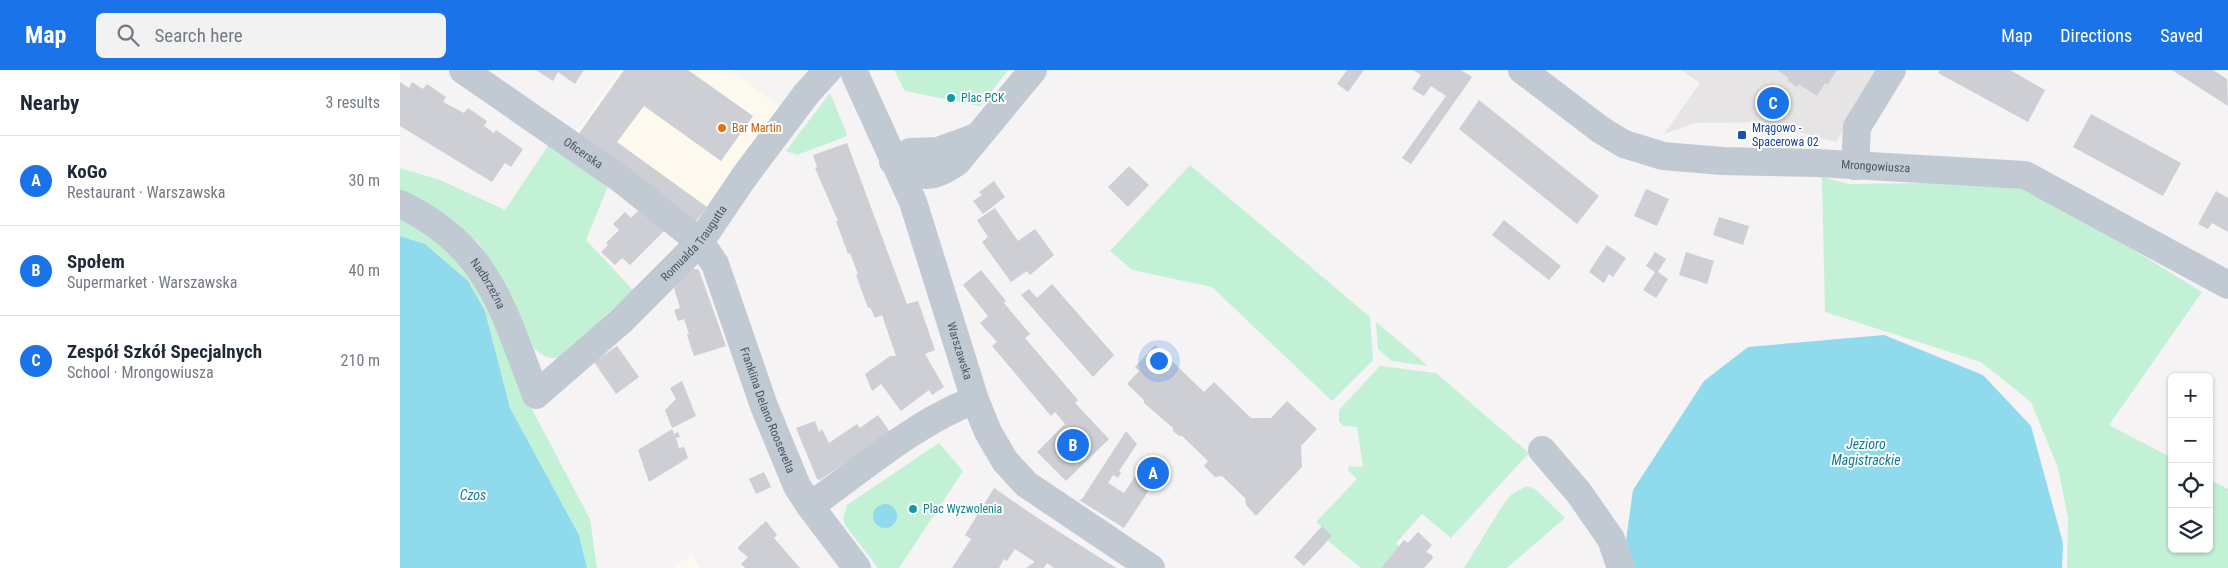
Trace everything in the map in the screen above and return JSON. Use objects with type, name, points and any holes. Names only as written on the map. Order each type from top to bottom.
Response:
[{"type":"street","name":"Oficerska","points":[[463,70],[622,180],[700,242]]},
{"type":"street","name":"Romualda Traugutta","points":[[536,394],[621,321],[700,242],[720,210],[756,161],[807,93],[828,70]]},
{"type":"street","name":"Warszawska","points":[[853,70],[913,202],[975,400],[988,432],[1006,461],[1026,484],[1151,568]]},
{"type":"street","points":[[893,161],[918,174],[929,176],[957,162],[1033,70]]},
{"type":"street","name":"Mrongowiusza","points":[[1522,70],[1601,130],[1624,144],[1639,150],[1685,159],[2025,176],[2228,285]]},
{"type":"street","points":[[1855,166],[1856,127],[1892,70]]},
{"type":"street","name":"Nadbrzeżna","points":[[400,204],[422,215],[457,242],[478,264],[495,291],[536,394]]},
{"type":"street","name":"Franklina Delano Roosevelta","points":[[700,242],[715,264],[764,406],[797,486],[857,568]]},
{"type":"street","points":[[810,506],[932,420],[956,407],[975,400]]},
{"type":"street","points":[[1542,450],[1579,493],[1611,539],[1621,568]]},
{"type":"shaded area","points":[[620,70],[731,70],[780,107],[694,224],[576,133]]},
{"type":"shaded area","points":[[1681,70],[1881,70],[1836,142],[1763,122],[1695,123],[1664,134],[1700,83]]},
{"type":"shaded area","points":[[692,554],[700,568],[673,568]]},
{"type":"green space","name":"Plac PCK","points":[[894,70],[1008,70],[980,106],[905,91]]},
{"type":"green space","points":[[830,93],[847,134],[845,137],[797,155],[786,151]]},
{"type":"green space","points":[[550,143],[609,184],[586,240],[633,290],[561,357],[553,358],[543,355],[534,348],[479,244],[455,222],[438,210],[400,194],[400,168],[440,180],[505,210]]},
{"type":"green space","points":[[1190,165],[1370,317],[1373,360],[1332,401],[1212,287],[1132,270],[1110,251]]},
{"type":"green space","points":[[1822,177],[1849,184],[2023,182],[2202,292],[2109,425],[2168,456],[2168,553],[2213,553],[2213,481],[2228,489],[2228,568],[2067,568],[2068,518],[2058,468],[2031,402],[1981,362],[1825,312]]},
{"type":"green space","points":[[400,214],[468,264],[525,396],[590,519],[597,568],[587,568],[579,535],[510,408],[485,311],[468,282],[425,244],[400,236]]},
{"type":"green space","points":[[1376,322],[1428,366],[1392,361],[1378,349]]},
{"type":"green space","points":[[1380,366],[1436,373],[1529,453],[1451,538],[1422,514],[1396,543],[1399,546],[1381,568],[1361,568],[1328,541],[1332,536],[1316,522],[1357,479],[1348,470],[1349,466],[1363,467],[1357,427],[1343,426],[1339,421],[1339,410]]},
{"type":"green space","name":"Plac Wyzwolenia","points":[[939,443],[963,471],[899,568],[878,568],[845,525],[843,519],[847,505]]},
{"type":"green space","points":[[1526,486],[1535,489],[1565,518],[1507,568],[1464,568],[1503,505],[1511,495]]},
{"type":"water","name":"Czos","points":[[400,236],[425,244],[468,281],[485,311],[510,408],[579,535],[587,568],[400,568]]},
{"type":"water","name":"Jezioro Magistrackie","points":[[1884,335],[1983,375],[2031,426],[2063,543],[2062,568],[1635,568],[1626,540],[1633,490],[1704,381],[1748,347]]},
{"type":"water","points":[[885,504],[894,507],[897,516],[894,525],[885,528],[876,525],[873,516],[876,507]]},
{"type":"building","points":[[536,70],[584,70],[575,84],[558,72],[553,81]]},
{"type":"building","points":[[624,70],[688,70],[753,116],[721,161],[644,106],[617,142],[707,207],[694,224],[575,139]]},
{"type":"building","points":[[1347,70],[1364,70],[1348,92],[1337,84]]},
{"type":"building","points":[[1413,70],[1461,70],[1472,77],[1411,164],[1402,158],[1446,96],[1431,86],[1424,96],[1412,89],[1421,75]]},
{"type":"building","points":[[1777,70],[1837,70],[1828,84],[1825,83],[1817,96],[1799,84],[1797,87],[1787,80],[1789,78]]},
{"type":"building","points":[[1940,70],[2010,70],[2045,90],[2028,122],[1938,73]]},
{"type":"building","points":[[2172,70],[2213,70],[2227,79],[2228,106]]},
{"type":"building","points":[[400,82],[409,88],[412,82],[423,89],[427,84],[446,97],[443,102],[464,113],[468,108],[487,121],[484,126],[494,133],[496,130],[523,149],[511,167],[505,163],[492,182],[400,126]]},
{"type":"building","points":[[1479,100],[1599,196],[1577,224],[1459,129]]},
{"type":"building","points":[[2091,114],[2181,163],[2163,196],[2073,147]]},
{"type":"building","points":[[847,143],[907,304],[918,301],[935,350],[925,354],[944,387],[932,395],[929,390],[901,411],[881,384],[872,391],[865,374],[890,356],[896,356],[882,315],[875,318],[870,307],[868,308],[856,275],[858,274],[850,253],[848,254],[836,221],[838,221],[815,168],[817,167],[813,155]]},
{"type":"building","points":[[1129,166],[1149,185],[1128,207],[1108,187]]},
{"type":"building","points":[[994,181],[1005,197],[983,214],[973,201],[982,195],[979,192]]},
{"type":"building","points":[[1646,189],[1669,199],[1657,226],[1634,216]]},
{"type":"building","points":[[2216,191],[2228,198],[2228,232],[2212,223],[2208,229],[2198,224]]},
{"type":"building","points":[[642,207],[665,230],[630,265],[622,258],[615,265],[601,252],[608,245],[606,243],[619,230],[613,224],[625,212],[631,218]]},
{"type":"building","points":[[995,208],[1018,241],[1035,229],[1054,255],[1030,275],[1027,271],[1011,282],[982,242],[988,237],[977,220]]},
{"type":"building","points":[[1719,217],[1749,226],[1743,245],[1713,235]]},
{"type":"building","points":[[1504,220],[1561,266],[1549,280],[1492,235]]},
{"type":"building","points":[[1607,245],[1626,258],[1613,277],[1609,274],[1604,283],[1589,272]]},
{"type":"building","points":[[1655,252],[1666,259],[1658,272],[1668,279],[1656,298],[1643,290],[1655,272],[1646,266]]},
{"type":"building","points":[[1686,252],[1714,261],[1707,284],[1679,275]]},
{"type":"building","points":[[692,268],[699,270],[726,346],[694,356],[684,319],[678,321],[674,310],[680,308],[674,288]]},
{"type":"building","points":[[981,270],[1006,301],[1004,303],[1030,334],[1025,338],[1078,400],[1075,403],[1109,439],[1066,481],[1037,452],[1065,424],[1055,412],[1051,416],[992,346],[997,342],[980,323],[988,316],[963,285]]},
{"type":"building","points":[[1052,284],[1114,355],[1093,377],[1021,295],[1029,289],[1037,298]]},
{"type":"building","points":[[1155,345],[1204,392],[1214,382],[1251,418],[1271,418],[1287,401],[1317,429],[1301,446],[1302,467],[1256,516],[1246,505],[1245,498],[1222,476],[1215,477],[1204,466],[1208,461],[1182,436],[1173,431],[1173,428],[1144,403],[1144,400],[1127,384],[1139,371],[1135,367]]},
{"type":"building","points":[[617,346],[639,377],[616,394],[594,362]]},
{"type":"building","points":[[682,381],[696,416],[672,428],[665,410],[676,399],[670,388]]},
{"type":"building","points":[[878,415],[890,432],[820,480],[817,479],[796,428],[815,421],[819,432],[822,429],[829,443],[857,424],[860,428]]},
{"type":"building","points":[[672,429],[674,434],[678,432],[680,437],[676,438],[679,448],[684,447],[688,458],[649,482],[638,450]]},
{"type":"building","points":[[1126,431],[1137,444],[1119,471],[1121,473],[1118,478],[1113,475],[1108,483],[1124,493],[1148,457],[1161,472],[1124,528],[1079,500],[1082,499]]},
{"type":"building","points":[[764,472],[771,487],[756,494],[749,479]]},
{"type":"building","points":[[994,488],[1116,568],[1054,568],[1047,563],[1044,568],[1026,568],[1035,562],[1015,549],[1007,561],[1004,559],[999,568],[952,568],[971,539],[965,535]]},
{"type":"building","points":[[766,521],[777,535],[774,538],[800,568],[745,568],[741,564],[748,557],[738,549],[739,546]]},
{"type":"building","points":[[1322,526],[1332,536],[1304,566],[1294,557]]},
{"type":"building","points":[[1418,532],[1432,545],[1426,552],[1432,555],[1433,558],[1424,568],[1381,568],[1404,540],[1408,543]]},
{"type":"place","name":"Plac PCK","points":[[951,98]]},
{"type":"place","name":"Zespół Szkół Specjalnych","points":[[1773,103]]},
{"type":"place","name":"Bar Martin","points":[[722,128]]},
{"type":"place","name":"Mrągowo - Spacerowa 02","points":[[1742,135]]},
{"type":"place","name":"Społem","points":[[1073,445]]},
{"type":"place","name":"KoGo","points":[[1153,473]]},
{"type":"place","name":"Plac Wyzwolenia","points":[[913,509]]}]
